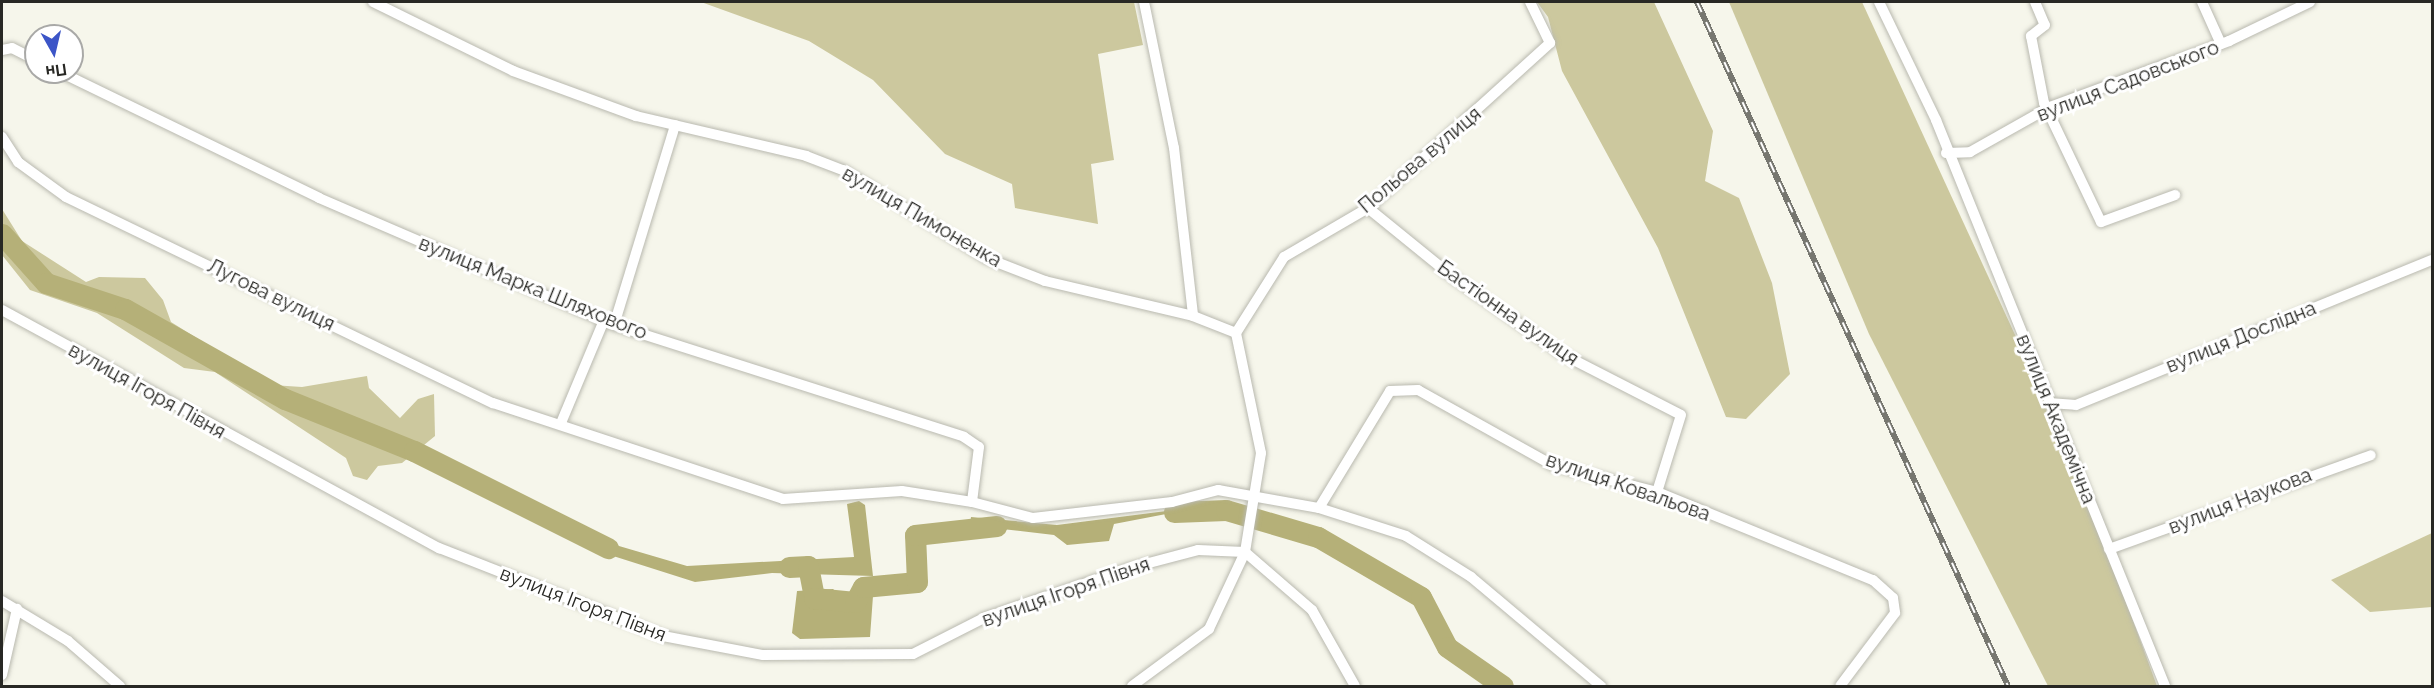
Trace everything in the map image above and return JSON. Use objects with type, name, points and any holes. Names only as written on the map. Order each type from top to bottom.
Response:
[{"type":"street","name":"вулиця Пимоненка","points":[[373,2],[513,71],[675,125],[806,156],[843,170],[986,258],[1045,280],[1193,316],[1236,333]]},
{"type":"street","points":[[1144,2],[1174,148],[1193,316]]},
{"type":"street","name":"Польова вулиця","points":[[1236,333],[1284,257],[1368,208],[1550,43],[1530,2]]},
{"type":"street","name":"вулиця Академічна","points":[[1879,2],[1936,120],[1946,153],[2165,687]]},
{"type":"street","points":[[2035,2],[2045,26],[2031,36],[2044,103],[2050,107],[2101,222],[2175,195]]},
{"type":"street","points":[[2202,2],[2221,44]]},
{"type":"street","name":"вулиця Садовського","points":[[1946,153],[1970,152],[2050,107],[2221,44],[2310,2]]},
{"type":"street","points":[[2,50],[12,48],[24,54]]},
{"type":"street","name":"вулиця Марка Шляхового","points":[[84,84],[319,198],[609,322],[964,437],[979,447],[972,501]]},
{"type":"street","points":[[561,423],[609,322],[675,125]]},
{"type":"street","name":"Лугова вулиця","points":[[2,137],[18,162],[77,203],[493,403],[561,423],[783,499],[902,490],[972,501]]},
{"type":"street","points":[[1958,182],[1970,152]]},
{"type":"street","name":"Бастіонна вулиця","points":[[1368,208],[1454,278],[1564,355],[1681,415],[1657,492]]},
{"type":"street","name":"вулиця Дослідна","points":[[2069,406],[2433,260]]},
{"type":"street","name":"вулиця Ігоря Півня","points":[[2,310],[439,548],[663,636],[763,655],[913,654],[984,618],[1130,568],[1198,550],[1245,552]]},
{"type":"street","points":[[1132,687],[1209,629],[1245,552],[1261,453],[1236,333]]},
{"type":"street","name":"вулиця Ковальова","points":[[1319,508],[1390,391],[1418,390],[1552,465],[1657,492],[1873,580],[1893,598],[1895,614],[1840,687]]},
{"type":"street","points":[[2049,403],[2069,406],[2057,423]]},
{"type":"street","name":"вулиця Наукова","points":[[2109,549],[2371,455]]},
{"type":"street","points":[[972,501],[1034,518],[1172,502],[1218,490],[1319,508],[1406,536],[1471,577],[1602,687]]},
{"type":"street","points":[[1245,552],[1312,610],[1355,687]]},
{"type":"street","points":[[2,601],[68,640],[120,687]]},
{"type":"street","points":[[2,675],[17,609]]},
{"type":"shaded area","points":[[701,2],[1134,2],[1143,45],[1098,54],[1114,160],[1091,164],[1098,224],[1015,208],[1012,184],[945,154],[873,80],[809,41]]},
{"type":"shaded area","points":[[1537,2],[1654,2],[1713,131],[1705,181],[1739,198],[1772,283],[1790,374],[1746,419],[1726,417],[1658,248],[1562,71],[1548,17]]},
{"type":"shaded area","points":[[1729,2],[1862,2],[2080,476],[2157,686],[2048,686],[1869,334]]},
{"type":"shaded area","points":[[2,209],[22,241],[86,282],[99,277],[145,278],[163,300],[171,322],[272,385],[302,387],[367,376],[369,388],[400,418],[418,399],[434,394],[435,436],[402,463],[378,466],[367,480],[353,476],[346,458],[215,372],[184,368],[97,313],[30,290],[2,255]]},
{"type":"shaded area","points":[[859,501],[865,505],[873,576],[772,573],[695,582],[588,548],[585,536],[687,566],[854,557],[847,504]]},
{"type":"shaded area","points":[[1213,505],[1114,524],[1109,541],[1067,545],[1054,535],[1002,529],[969,533],[971,517],[1057,525]]},
{"type":"shaded area","points":[[2432,533],[2432,607],[2370,612],[2331,580]]},
{"type":"shaded area","points":[[833,589],[841,596],[869,590],[873,596],[870,637],[800,639],[792,633],[797,591]]},
{"type":"waterway","points":[[2,234],[46,283],[125,309],[285,399],[414,451],[608,548]]},
{"type":"waterway","points":[[1174,512],[1226,510],[1318,537],[1421,597],[1447,647],[1503,686]]},
{"type":"waterway","points":[[789,567],[808,566],[814,598],[855,602],[863,587],[917,582],[915,535],[997,526]]},
{"type":"railway","points":[[1697,2],[2008,686]]}]
